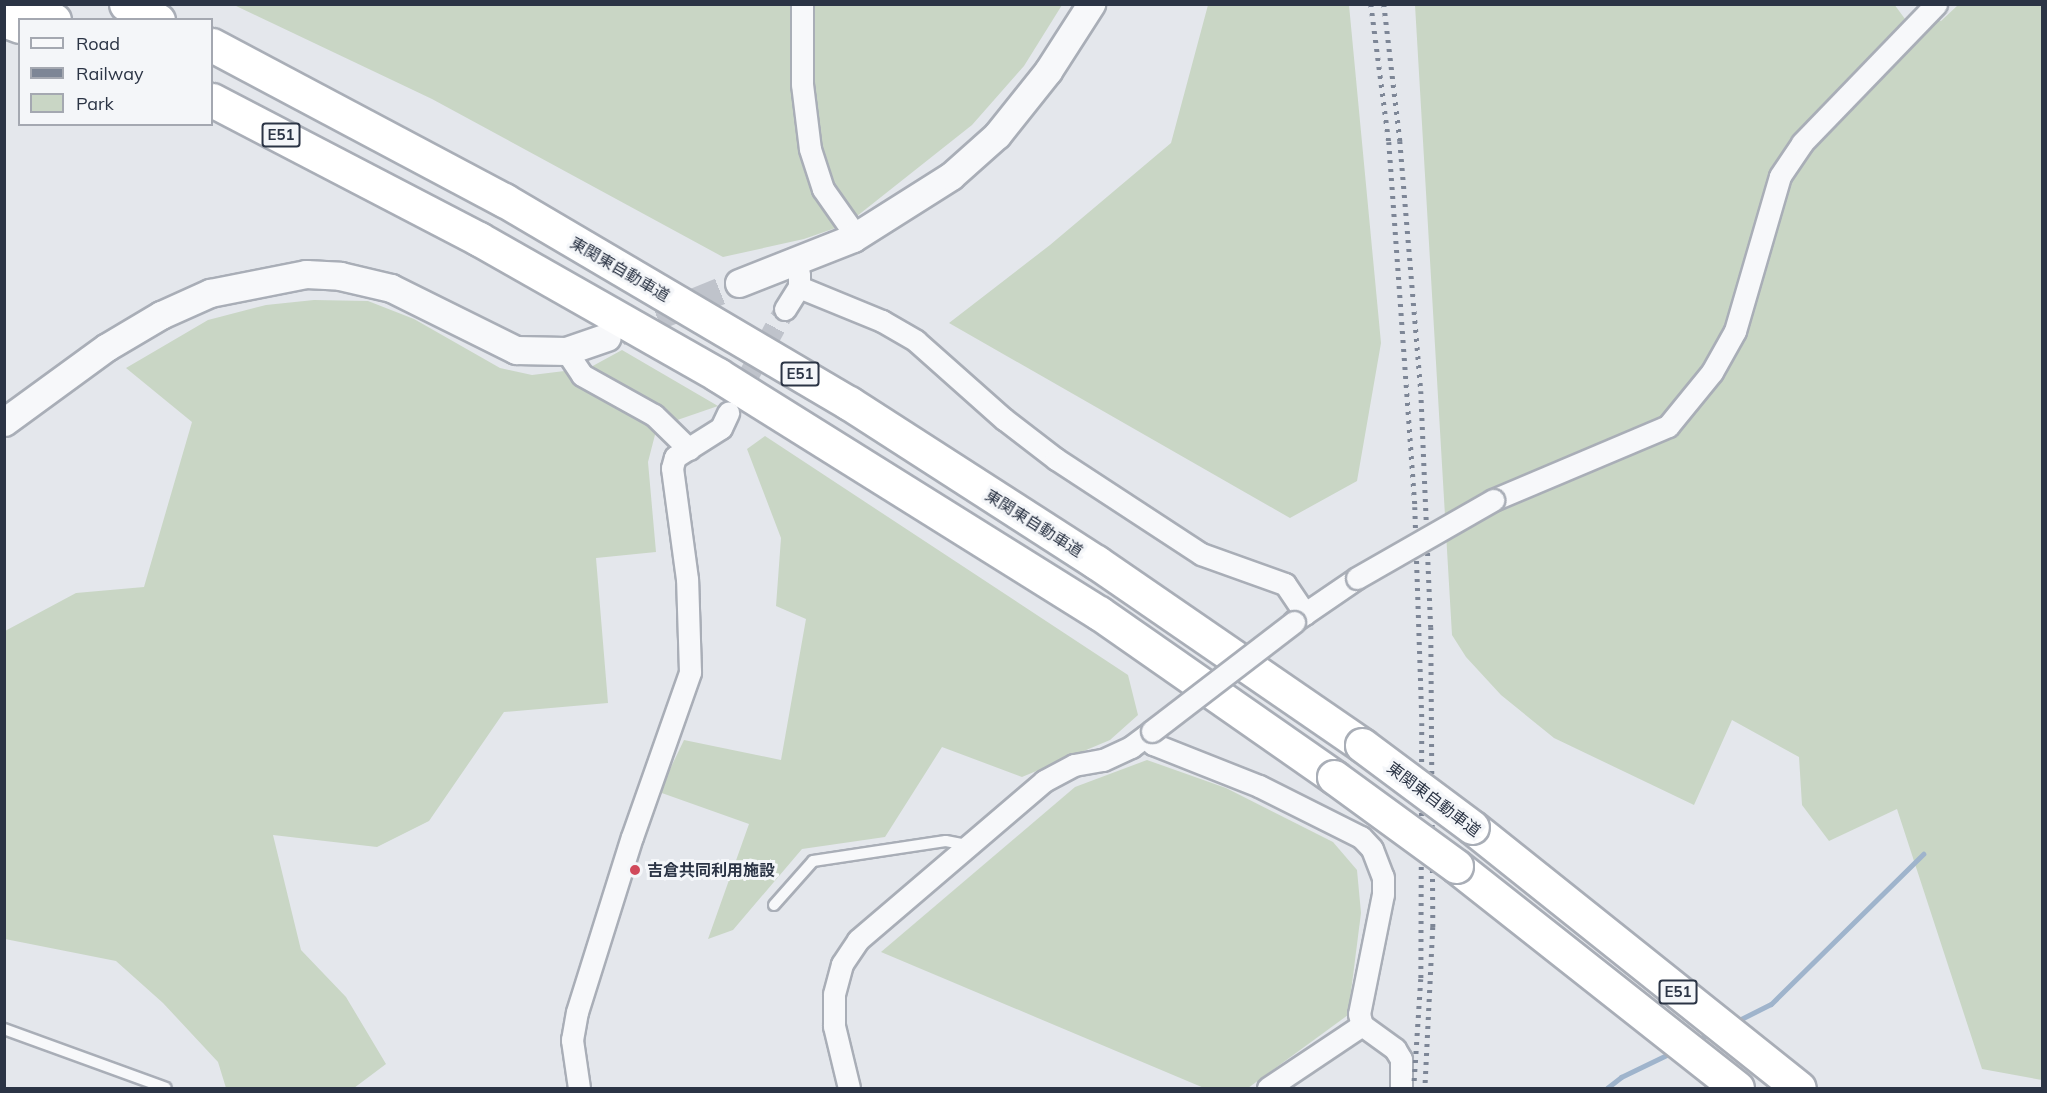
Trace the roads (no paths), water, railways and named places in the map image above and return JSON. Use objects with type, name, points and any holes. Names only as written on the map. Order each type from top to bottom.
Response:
[{"type":"highway","points":[[24,4],[50,18]]},
{"type":"highway","points":[[126,4],[154,18]]},
{"type":"highway","name":"東関東自動車道","points":[[213,46],[504,200],[849,403],[1096,562],[1362,745],[1472,827],[1799,1089]]},
{"type":"highway","name":"E51","points":[[213,101],[351,171],[520,262],[718,375],[1099,613],[1334,777],[1456,866],[1538,928],[1737,1089]]},
{"type":"highway","points":[[213,110],[351,171]]},
{"type":"street","points":[[802,4],[802,84],[810,149],[823,189],[856,237]]},
{"type":"street","points":[[739,283],[799,274],[951,176],[997,135],[1048,71],[1091,4]]},
{"type":"street","points":[[849,1089],[834,1026],[834,994],[842,964],[858,940],[1044,781],[1074,765],[1102,760],[1149,734],[1299,618],[1357,578],[1493,500],[1668,426],[1712,372],[1735,331],[1780,176],[1802,143],[1936,4]]},
{"type":"street","points":[[4,422],[106,347],[161,315],[210,293],[306,274],[340,276],[391,288],[516,350],[566,351],[607,337]]},
{"type":"street","points":[[785,309],[799,274]]},
{"type":"street","points":[[799,274],[916,341],[1004,419],[1056,459],[1201,554],[1285,584],[1299,618]]},
{"type":"street","points":[[566,351],[582,375],[654,415],[689,449]]},
{"type":"street","points":[[579,1089],[572,1040],[577,1012],[632,837],[690,672],[687,579],[672,468],[675,457],[721,428],[728,413]]},
{"type":"street","points":[[1149,734],[1153,744],[1290,801],[1361,837],[1372,849],[1383,877],[1383,894],[1363,990],[1362,1025]]},
{"type":"street","points":[[1268,1089],[1362,1025]]},
{"type":"street","points":[[1362,1025],[1395,1049],[1401,1059],[1401,1089]]},
{"type":"lane","points":[[774,905],[813,861],[946,841],[967,845]]},
{"type":"lane","points":[[4,1029],[166,1089]]},
{"type":"waterway","points":[[1735,1022],[1771,1004],[1923,854]]},
{"type":"waterway","points":[[1695,1041],[1713,1032]]},
{"type":"waterway","points":[[1607,1088],[1621,1077],[1673,1052]]},
{"type":"tunnel","points":[[619,332],[739,283]]},
{"type":"tunnel","points":[[735,400],[785,309]]},
{"type":"railway","points":[[1371,4],[1389,142],[1415,507],[1422,723],[1421,979],[1414,1088]]},
{"type":"railway","points":[[1384,4],[1400,141],[1421,391],[1431,627],[1433,927],[1425,1088]]},
{"type":"place","name":"吉倉共同利用施設","points":[[635,870]]}]
